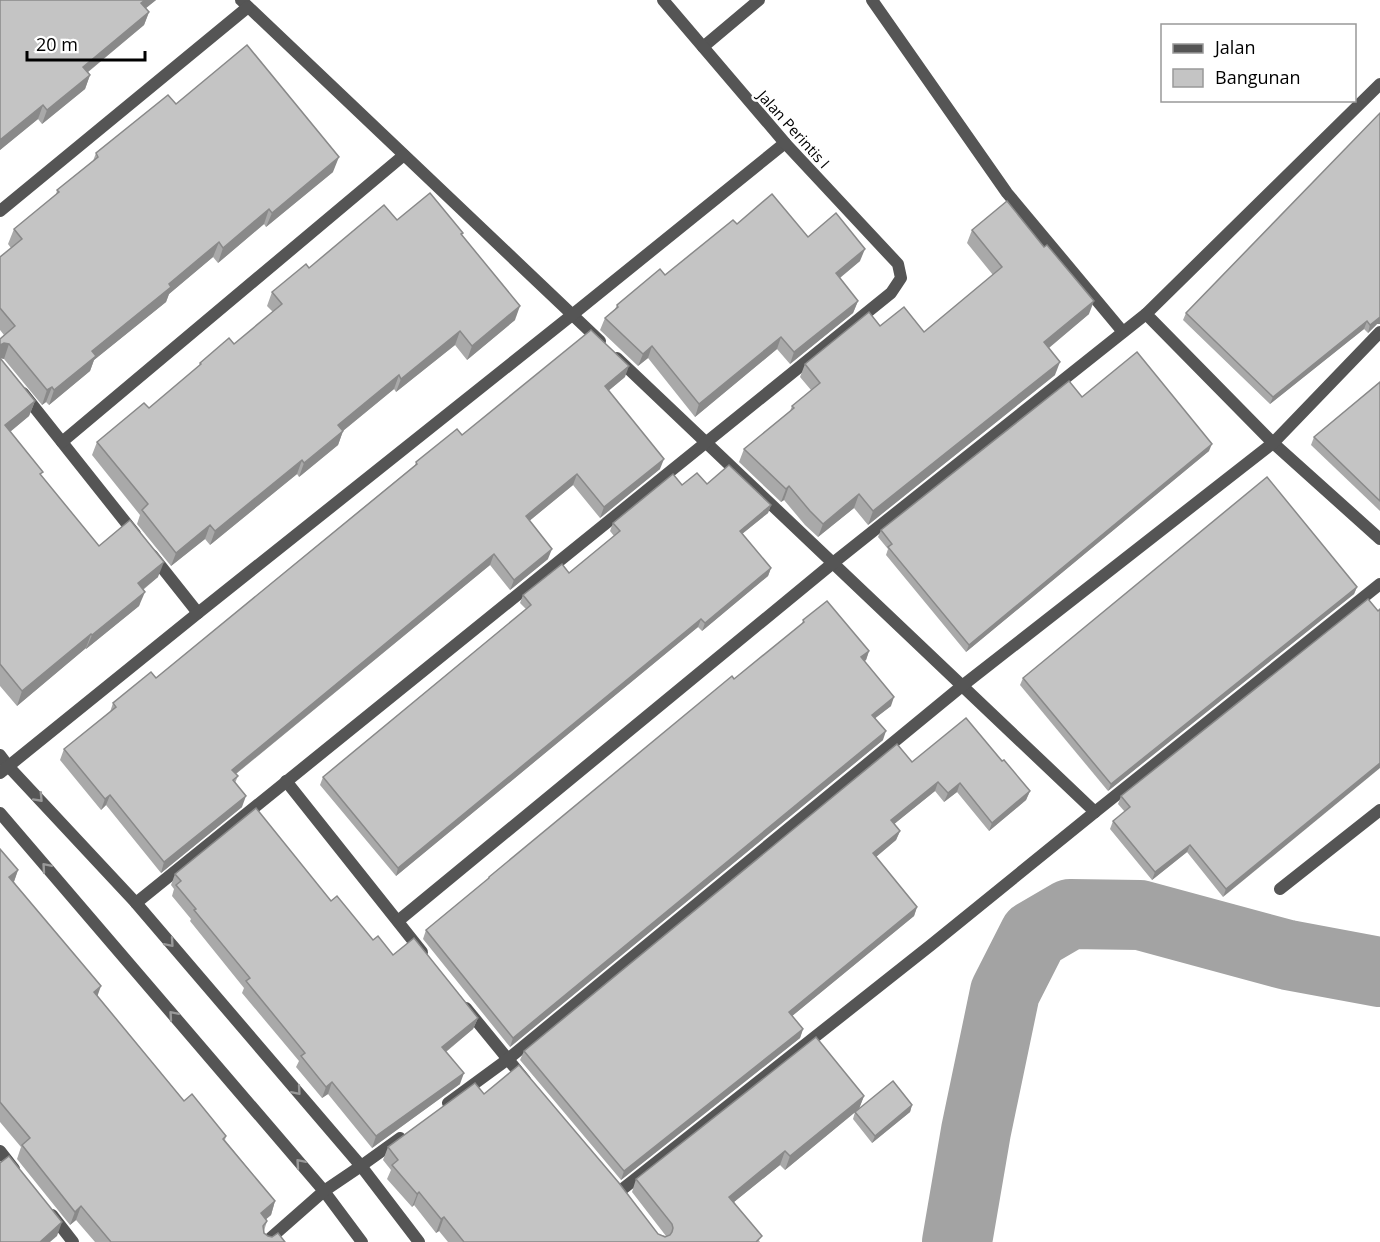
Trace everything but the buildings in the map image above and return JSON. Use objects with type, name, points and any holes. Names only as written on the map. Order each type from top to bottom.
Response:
[{"type":"street","name":"Jalan Perintis I","points":[[663,0],[785,143],[898,264],[901,278],[891,293],[705,442]]},
{"type":"street","points":[[703,47],[759,0]]},
{"type":"street","points":[[873,0],[1007,193],[1124,333]]},
{"type":"street","points":[[0,211],[244,3],[1095,812]]},
{"type":"street","points":[[398,921],[833,563],[1124,333],[1380,84]]},
{"type":"street","points":[[5,770],[785,143]]},
{"type":"street","points":[[62,442],[404,155]]},
{"type":"street","points":[[1146,314],[1273,443],[1380,539]]},
{"type":"street","points":[[435,1113],[508,1059],[962,686],[1273,443],[1380,332]]},
{"type":"street","points":[[14,382],[198,613]]},
{"type":"street","points":[[136,903],[705,442]]},
{"type":"street","points":[[619,1190],[931,945],[1380,584]]},
{"type":"street","points":[[0,755],[5,770],[136,903],[361,1166],[419,1242]]},
{"type":"street","points":[[286,781],[427,958]]},
{"type":"street","points":[[1280,889],[1380,810]]},
{"type":"street","points":[[0,813],[324,1191],[362,1242]]},
{"type":"street","points":[[456,995],[530,1086]]},
{"type":"street","points":[[266,1242],[324,1191],[407,1133]]},
{"type":"street","points":[[0,1151],[22,1179]]},
{"type":"street","points":[[44,1206],[73,1242]]},
{"type":"waterway","points":[[957,1242],[976,1131],[1005,992],[1034,935],[1070,914],[1140,915],[1288,955],[1380,972]]}]
